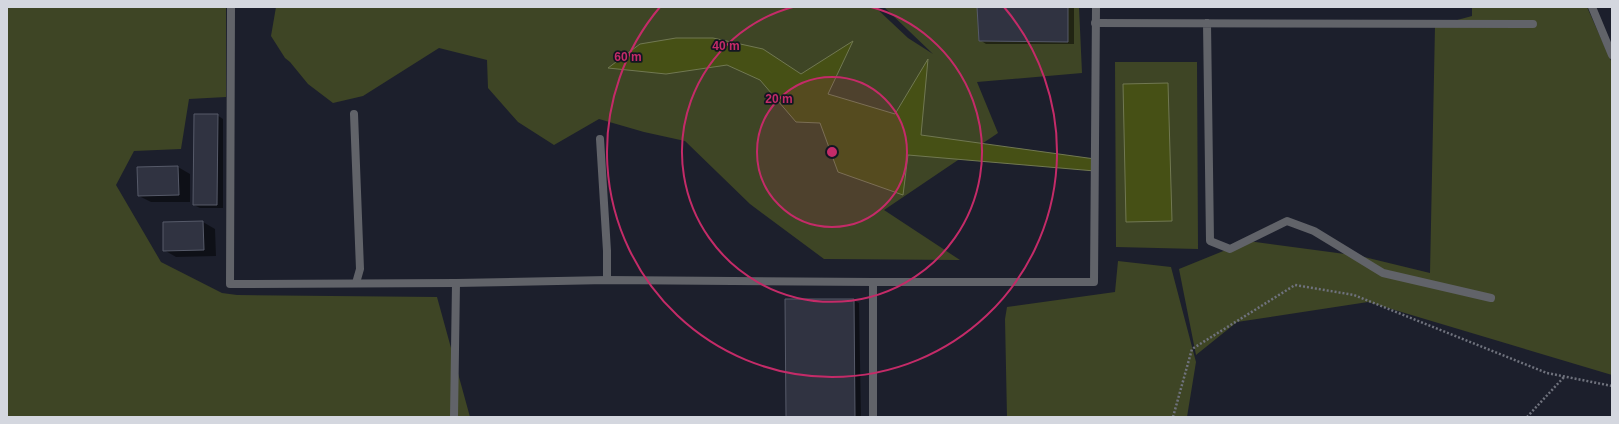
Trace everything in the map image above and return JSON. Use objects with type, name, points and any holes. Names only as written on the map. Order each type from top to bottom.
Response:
[{"type":"street","points":[[231,7],[230,284],[456,283],[606,280],[1094,282],[1096,7]]},
{"type":"street","points":[[1592,7],[1612,55]]},
{"type":"street","points":[[1096,23],[1533,24]]},
{"type":"street","points":[[1207,23],[1210,241],[1230,249],[1287,221],[1314,231],[1383,272],[1491,298]]},
{"type":"street","points":[[354,114],[360,269],[356,283]]},
{"type":"street","points":[[600,139],[607,251],[606,280]]},
{"type":"street","points":[[873,417],[874,282]]},
{"type":"street","points":[[454,417],[456,283]]},
{"type":"path","points":[[1173,417],[1192,350],[1295,285],[1354,295],[1547,373],[1612,386]]},
{"type":"path","points":[[1527,417],[1565,376]]},
{"type":"shaded area","points":[[7,7],[226,7],[226,97],[189,99],[181,149],[134,151],[116,185],[161,262],[222,293],[237,295],[437,297],[470,417],[7,417]]},
{"type":"shaded area","points":[[276,7],[875,7],[908,38],[933,54],[884,7],[1079,7],[1082,73],[977,82],[998,133],[884,210],[960,260],[824,259],[750,204],[685,141],[644,132],[599,119],[554,145],[518,122],[488,88],[487,60],[439,48],[363,96],[333,103],[308,84],[285,58],[271,36]]},
{"type":"shaded area","points":[[1472,7],[1587,7],[1612,63],[1612,375],[1368,302],[1237,322],[1196,355],[1179,269],[1248,241],[1360,256],[1430,273],[1435,26],[1472,16]]},
{"type":"shaded area","points":[[676,38],[713,38],[763,49],[801,74],[853,41],[828,94],[895,114],[928,59],[921,135],[1095,159],[1095,171],[908,155],[903,195],[838,172],[820,123],[796,122],[760,80],[727,65],[666,74],[608,68],[640,44]]},
{"type":"shaded area","points":[[1115,62],[1197,62],[1198,249],[1116,247]]},
{"type":"shaded area","points":[[1168,83],[1172,221],[1126,222],[1123,84]]},
{"type":"shaded area","points":[[1118,261],[1171,267],[1196,362],[1187,417],[1007,417],[1005,319],[1007,307],[1115,292]]},
{"type":"building","points":[[977,7],[1068,7],[1068,42],[979,41]]},
{"type":"building","points":[[194,114],[218,114],[217,205],[193,205]]},
{"type":"building","points":[[178,166],[179,195],[138,196],[137,167]]},
{"type":"building","points":[[203,221],[204,250],[163,251],[163,222]]},
{"type":"building","points":[[785,299],[854,299],[855,417],[786,417]]}]
